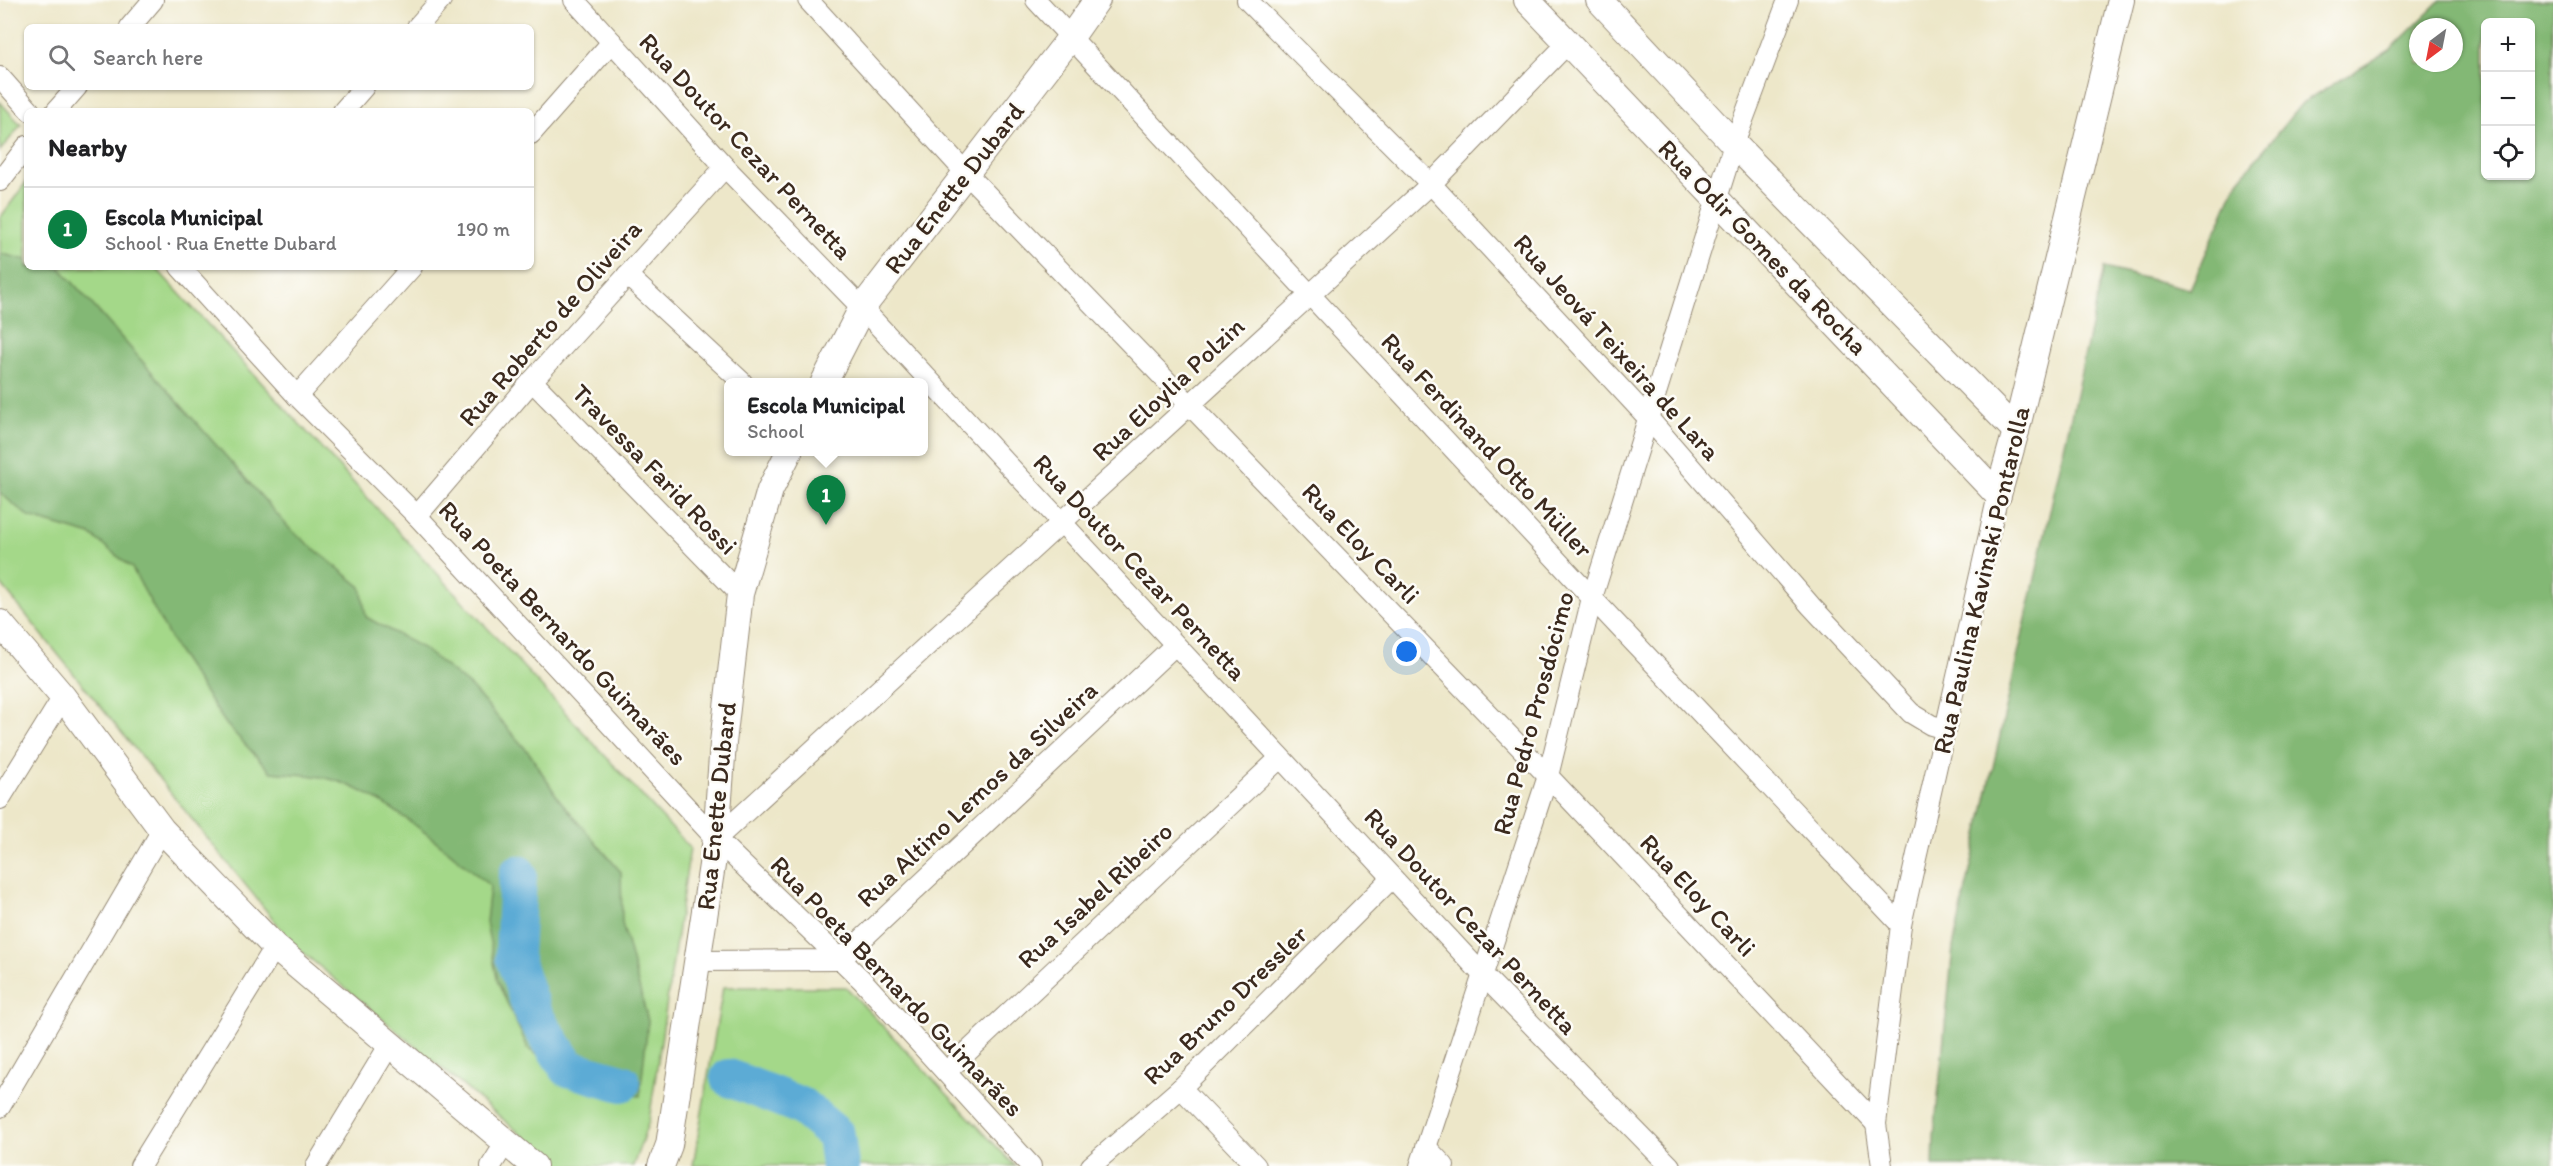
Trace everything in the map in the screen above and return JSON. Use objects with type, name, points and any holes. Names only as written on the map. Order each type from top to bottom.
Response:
[{"type":"street","points":[[133,24],[153,0]]},
{"type":"street","points":[[420,24],[441,0]]},
{"type":"street","name":"Rua Doutor Cezar Pernetta","points":[[574,0],[725,167],[927,378]]},
{"type":"street","name":"Rua Eloy Carli","points":[[808,0],[966,173],[1548,776],[1876,1124]]},
{"type":"street","name":"Rua Ferdinand Otto Müller","points":[[1036,0],[1592,598],[1901,925]]},
{"type":"street","name":"Rua Enette Dubard","points":[[826,378],[862,308],[1097,0]]},
{"type":"street","name":"Rua Jeová Teixeira de Lara","points":[[1247,0],[1431,184],[1649,419],[1811,606],[1911,713],[1930,725],[1945,729]]},
{"type":"street","name":"Rua Odir Gomes da Rocha","points":[[1527,0],[1998,495]]},
{"type":"street","name":"Rua Odir Gomes da Rocha","points":[[1599,0],[1734,144],[2016,431]]},
{"type":"street","name":"Rua Pedro Prosdócimo","points":[[1423,1157],[1548,776],[1592,598],[1734,144],[1788,0]]},
{"type":"street","name":"Rua Paulina Kavinski Pontarolla","points":[[1882,1166],[1876,1124],[1901,925],[1998,495],[2016,431],[2121,0]]},
{"type":"street","points":[[534,131],[612,42]]},
{"type":"street","name":"Rua Eloylia Polzin","points":[[716,839],[1431,184],[1567,44]]},
{"type":"street","points":[[0,77],[27,108]]},
{"type":"street","points":[[59,108],[74,90]]},
{"type":"street","points":[[345,108],[361,90]]},
{"type":"street","points":[[0,181],[24,150]]},
{"type":"street","name":"Rua Roberto de Oliveira","points":[[417,516],[532,381],[725,167]]},
{"type":"street","points":[[297,396],[409,270]]},
{"type":"street","name":"Rua Poeta Bernardo Guimarães","points":[[192,271],[297,396],[417,516],[716,839],[862,980],[1031,1166]]},
{"type":"street","points":[[627,274],[738,378]]},
{"type":"street","name":"Rua Doutor Cezar Pernetta","points":[[928,379],[1483,975],[1670,1166]]},
{"type":"street","name":"Travessa Farid Rossi","points":[[532,381],[740,594]]},
{"type":"street","name":"Rua Enette Dubard","points":[[661,1166],[669,1145],[716,839],[723,743],[740,594],[770,490],[787,456]]},
{"type":"street","points":[[0,623],[63,697],[162,830],[275,947],[534,1166]]},
{"type":"street","name":"Rua Altino Lemos da Silveira","points":[[840,960],[1175,645]]},
{"type":"street","points":[[0,799],[63,697]]},
{"type":"street","name":"Rua Isabel Ribeiro","points":[[946,1072],[1280,758]]},
{"type":"street","points":[[0,1107],[162,830]]},
{"type":"street","name":"Rua Bruno Dressler","points":[[1091,1166],[1181,1088],[1392,878]]},
{"type":"street","points":[[140,1166],[275,947]]},
{"type":"street","points":[[698,962],[840,960]]},
{"type":"street","points":[[316,1166],[390,1044]]},
{"type":"street","points":[[1181,1088],[1256,1166]]},
{"type":"street","points":[[491,1166],[506,1142]]},
{"type":"street","points":[[1423,1157],[1444,1166]]},
{"type":"green space","points":[[2441,0],[2553,0],[2553,1166],[1933,1166],[1953,947],[2104,268],[2190,289],[2238,181],[2302,103],[2390,50],[2409,31],[2409,72],[2463,72],[2463,18],[2423,18]]},
{"type":"green space","points":[[0,102],[21,125],[0,151]]},
{"type":"green space","points":[[24,185],[24,270],[158,270],[690,848],[649,1121],[633,1166],[559,1166],[295,946],[0,583],[0,218]]},
{"type":"green space","points":[[3,254],[24,259],[24,270],[62,270],[290,529],[361,587],[366,617],[424,649],[471,687],[530,754],[558,798],[621,872],[622,923],[648,1021],[640,1096],[584,1090],[528,1048],[498,983],[486,922],[490,886],[413,823],[369,795],[326,778],[271,772],[226,724],[177,651],[132,568],[91,535],[29,517],[0,493],[0,256]]},
{"type":"green space","points":[[723,987],[846,987],[1015,1166],[693,1166]]},
{"type":"waterway","points":[[518,874],[514,957],[533,1014],[568,1068],[622,1083]]},
{"type":"waterway","points":[[729,1078],[801,1106],[836,1135],[840,1166]]},
{"type":"place","name":"Escola Municipal","points":[[826,525]]}]
